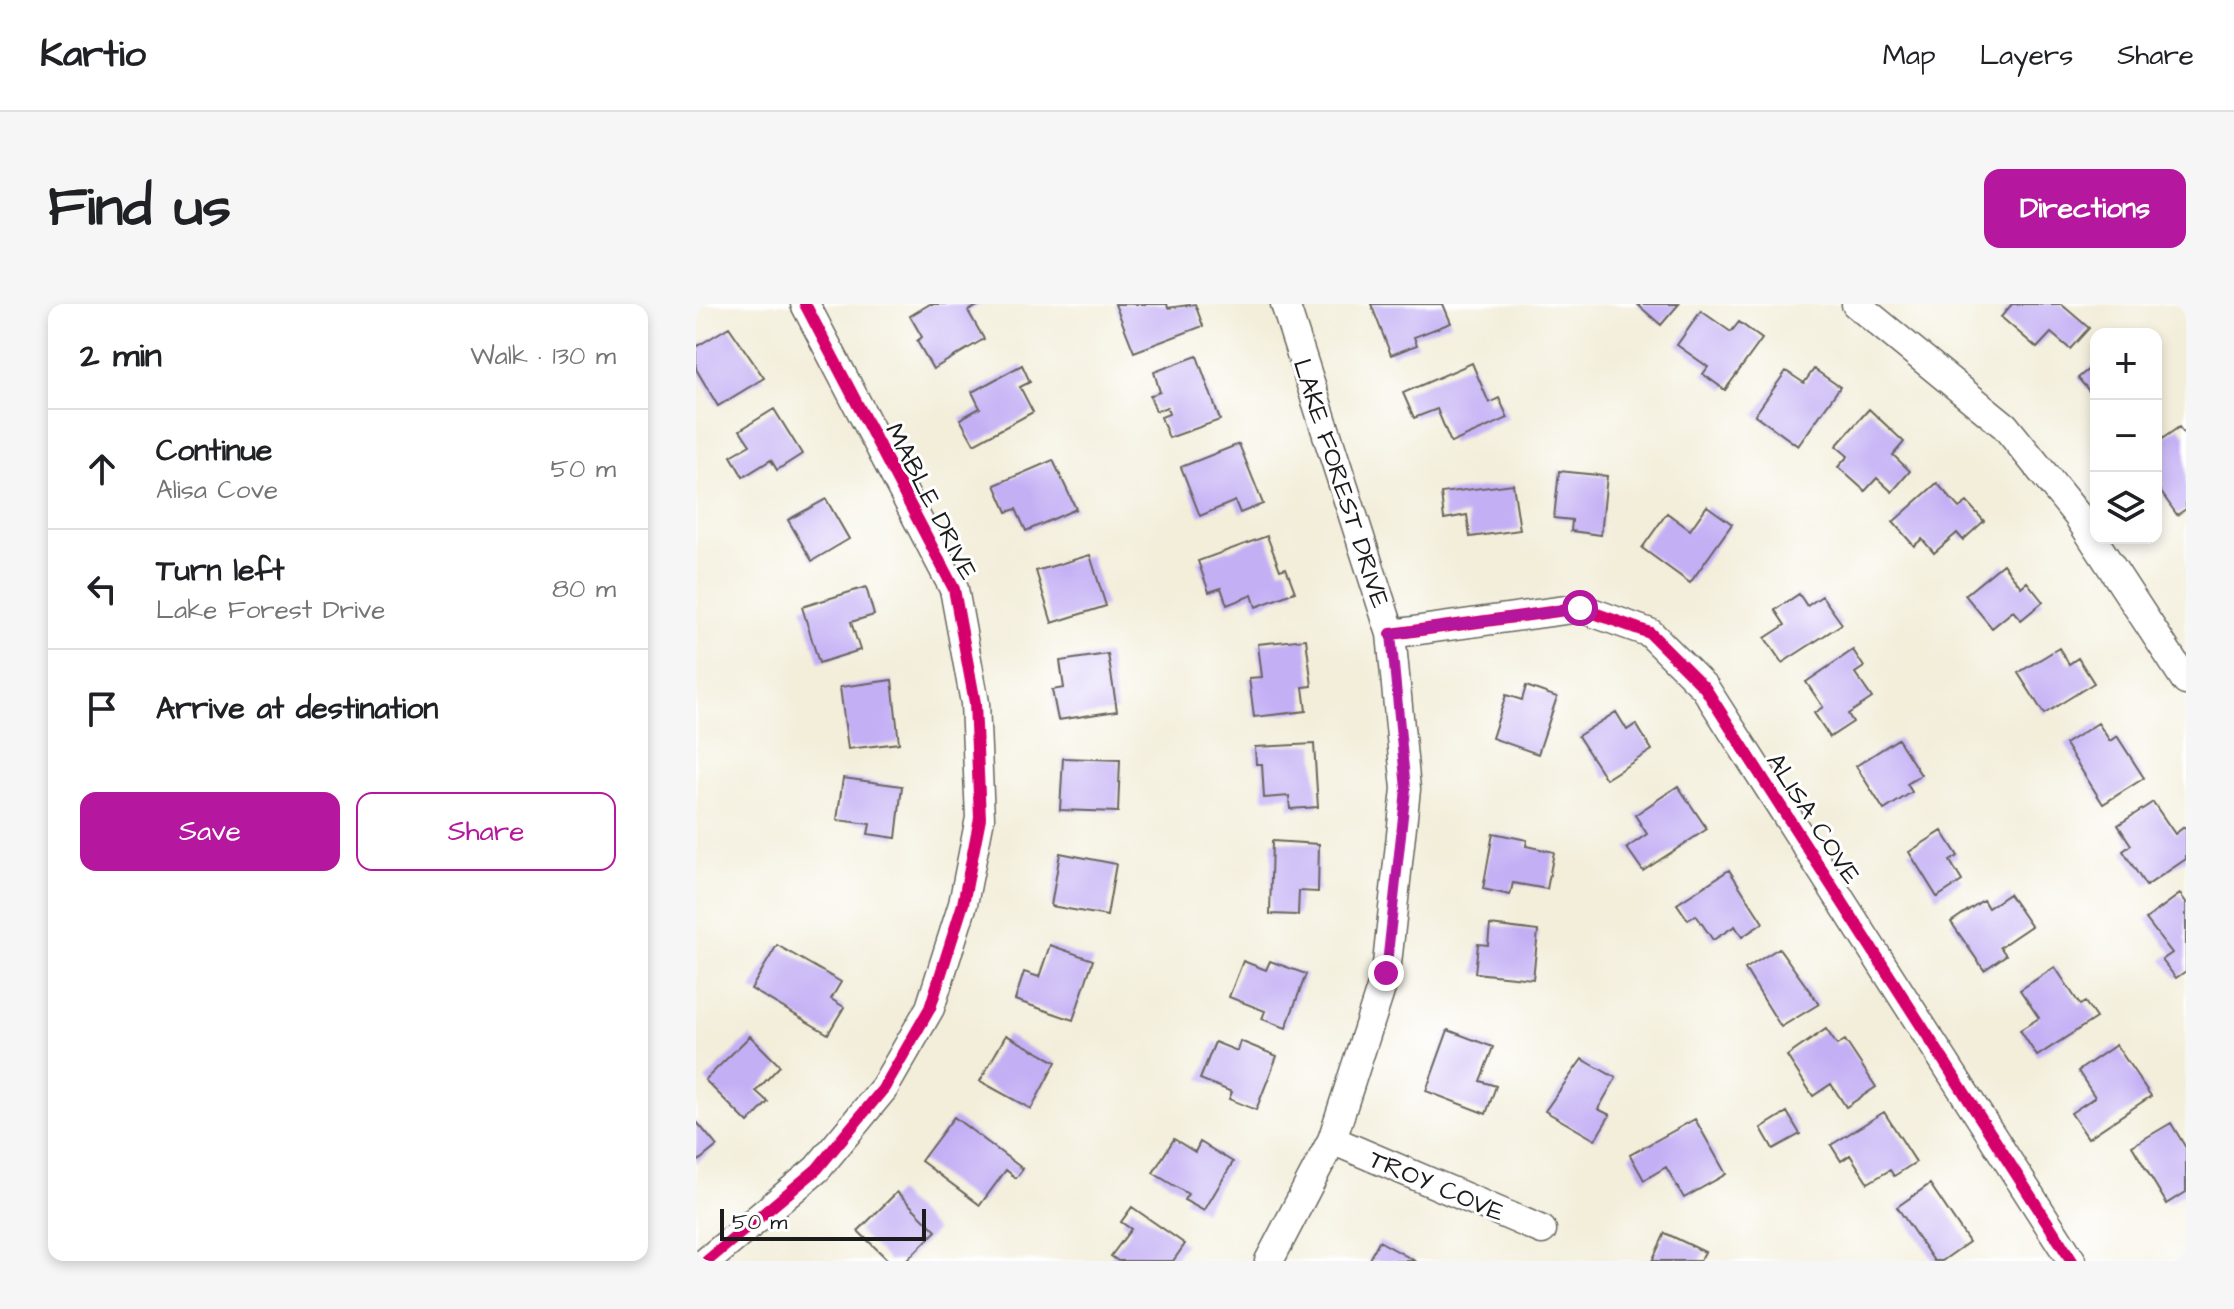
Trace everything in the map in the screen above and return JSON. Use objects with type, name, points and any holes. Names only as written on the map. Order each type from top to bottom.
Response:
[{"type":"street","name":"MABLE DRIVE","points":[[707,1261],[817,1169],[884,1088],[930,1008],[963,904],[980,818],[975,703],[954,589],[805,304]]},
{"type":"street","name":"LAKE FOREST DRIVE","points":[[1269,1261],[1332,1140],[1386,973],[1406,789],[1391,634],[1285,304]]},
{"type":"street","points":[[1856,304],[2005,426],[2078,516],[2186,681]]},
{"type":"street","name":"ALISA COVE","points":[[1391,634],[1580,608],[1650,633],[1705,688],[2072,1261]]},
{"type":"street","name":"TROY COVE","points":[[1332,1140],[1542,1230]]},
{"type":"building","points":[[930,304],[981,304],[968,311],[984,339],[933,369],[917,341],[922,337],[910,316]]},
{"type":"building","points":[[1115,304],[1167,304],[1168,308],[1195,304],[1203,326],[1134,352]]},
{"type":"building","points":[[1371,304],[1443,304],[1451,323],[1414,337],[1417,345],[1391,355]]},
{"type":"building","points":[[1637,304],[1679,304],[1661,325]]},
{"type":"building","points":[[2012,304],[2061,304],[2089,328],[2070,349],[2051,333],[2037,348],[2001,317]]},
{"type":"building","points":[[1701,311],[1731,332],[1739,322],[1762,339],[1725,390],[1703,374],[1708,367],[1677,345]]},
{"type":"building","points":[[729,327],[764,378],[718,406],[696,369],[696,347]]},
{"type":"building","points":[[1197,356],[1220,420],[1169,438],[1161,417],[1169,414],[1167,407],[1156,411],[1150,396],[1160,392],[1154,372]]},
{"type":"building","points":[[1472,363],[1489,403],[1499,398],[1508,418],[1451,443],[1437,409],[1414,418],[1403,393]]},
{"type":"building","points":[[1022,365],[1030,382],[1020,387],[1033,412],[974,444],[960,419],[980,408],[972,392]]},
{"type":"building","points":[[2090,368],[2090,392],[2078,378]]},
{"type":"building","points":[[1814,369],[1840,387],[1798,446],[1755,415],[1786,371],[1804,383]]},
{"type":"building","points":[[774,409],[802,454],[777,470],[771,460],[743,477],[731,456],[750,445],[740,430]]},
{"type":"building","points":[[1869,409],[1904,442],[1893,455],[1910,471],[1892,492],[1877,478],[1865,491],[1838,467],[1848,456],[1836,446]]},
{"type":"building","points":[[2179,427],[2186,436],[2186,509],[2177,515],[2162,494],[2162,439]]},
{"type":"building","points":[[1239,444],[1263,504],[1240,513],[1235,501],[1200,516],[1181,467]]},
{"type":"building","points":[[1053,460],[1076,509],[1026,531],[1016,509],[1007,512],[995,485]]},
{"type":"building","points":[[1559,471],[1607,476],[1601,535],[1571,531],[1572,520],[1554,518]]},
{"type":"building","points":[[1937,483],[1959,508],[1967,502],[1984,521],[1963,540],[1957,533],[1934,553],[1922,539],[1914,546],[1893,522]]},
{"type":"building","points":[[1513,484],[1520,530],[1470,537],[1467,515],[1444,519],[1441,493]]},
{"type":"building","points":[[826,499],[849,539],[812,561],[788,520]]},
{"type":"building","points":[[1707,506],[1732,524],[1690,583],[1642,548],[1667,513],[1690,530]]},
{"type":"building","points":[[1267,536],[1280,570],[1286,568],[1295,592],[1256,607],[1252,595],[1227,605],[1221,588],[1209,592],[1198,561]]},
{"type":"building","points":[[1090,555],[1106,606],[1052,623],[1036,571]]},
{"type":"building","points":[[2003,564],[2021,587],[2027,582],[2043,602],[2021,620],[2013,611],[1992,628],[1965,595]]},
{"type":"building","points":[[866,587],[874,615],[851,622],[860,650],[819,663],[802,607]]},
{"type":"building","points":[[1799,594],[1807,606],[1822,596],[1842,624],[1782,663],[1765,638],[1785,625],[1775,610]]},
{"type":"building","points":[[1306,639],[1312,686],[1303,687],[1306,711],[1254,717],[1249,678],[1262,677],[1258,644]]},
{"type":"building","points":[[2059,648],[2069,664],[2078,658],[2094,683],[2044,714],[2018,673]]},
{"type":"building","points":[[1853,650],[1864,667],[1855,673],[1872,698],[1848,714],[1853,722],[1830,737],[1814,713],[1823,707],[1806,682]]},
{"type":"building","points":[[1108,654],[1117,711],[1058,720],[1052,690],[1064,688],[1060,661]]},
{"type":"building","points":[[892,680],[899,743],[848,749],[840,687]]},
{"type":"building","points":[[1526,686],[1557,697],[1538,754],[1492,738],[1506,695],[1522,700]]},
{"type":"building","points":[[1616,712],[1627,730],[1636,724],[1652,750],[1606,779],[1578,736]]},
{"type":"building","points":[[2098,723],[2110,741],[2117,736],[2144,778],[2103,804],[2065,744]]},
{"type":"building","points":[[1898,739],[1921,775],[1907,784],[1912,792],[1884,810],[1856,766]]},
{"type":"building","points":[[1314,744],[1318,807],[1290,809],[1289,796],[1264,798],[1262,764],[1256,764],[1255,747]]},
{"type":"building","points":[[1063,758],[1120,760],[1118,812],[1060,810]]},
{"type":"building","points":[[843,778],[902,786],[896,838],[868,834],[870,824],[837,820]]},
{"type":"building","points":[[1678,786],[1707,829],[1643,871],[1627,848],[1647,834],[1635,815]]},
{"type":"building","points":[[2153,802],[2175,834],[2184,827],[2186,830],[2186,859],[2146,886],[2123,851],[2131,845],[2118,825]]},
{"type":"building","points":[[1942,831],[1958,856],[1950,861],[1962,881],[1937,897],[1909,852]]},
{"type":"building","points":[[1493,833],[1527,840],[1526,846],[1554,852],[1547,889],[1513,883],[1510,895],[1483,889]]},
{"type":"building","points":[[1272,841],[1319,844],[1318,892],[1299,891],[1298,915],[1270,914]]},
{"type":"building","points":[[1060,853],[1116,864],[1107,916],[1051,906]]},
{"type":"building","points":[[1729,870],[1763,923],[1742,937],[1735,926],[1713,940],[1696,915],[1688,920],[1677,904]]},
{"type":"building","points":[[2009,894],[2031,926],[2000,947],[2006,955],[1984,970],[1951,922],[1983,900],[1988,908]]},
{"type":"building","points":[[2180,894],[2186,902],[2186,971],[2176,978],[2162,960],[2172,953],[2146,919]]},
{"type":"building","points":[[1490,925],[1538,931],[1533,979],[1475,973],[1478,944],[1488,945]]},
{"type":"building","points":[[777,945],[841,982],[831,999],[844,1007],[828,1034],[751,989]]},
{"type":"building","points":[[1050,945],[1093,960],[1073,1020],[1015,1000],[1024,972],[1039,977]]},
{"type":"building","points":[[1779,948],[1819,1004],[1781,1027],[1745,969]]},
{"type":"building","points":[[1243,961],[1266,970],[1270,961],[1306,974],[1286,1028],[1262,1019],[1265,1011],[1229,997]]},
{"type":"building","points":[[2055,967],[2080,1005],[2085,1002],[2096,1018],[2037,1056],[2020,1030],[2039,1018],[2020,990]]},
{"type":"building","points":[[1826,1029],[1837,1045],[1845,1040],[1876,1087],[1846,1107],[1831,1084],[1813,1096],[1787,1056]]},
{"type":"building","points":[[1448,1030],[1493,1047],[1480,1081],[1496,1086],[1486,1114],[1426,1091]]},
{"type":"building","points":[[1006,1035],[1056,1062],[1031,1109],[980,1081]]},
{"type":"building","points":[[750,1036],[780,1066],[756,1091],[768,1102],[748,1123],[705,1080]]},
{"type":"building","points":[[1240,1041],[1277,1056],[1256,1110],[1229,1099],[1232,1092],[1200,1079],[1215,1042],[1237,1051]]},
{"type":"building","points":[[2116,1045],[2151,1096],[2088,1138],[2071,1113],[2095,1097],[2078,1071]]},
{"type":"building","points":[[1582,1059],[1616,1078],[1598,1109],[1610,1115],[1595,1140],[1545,1111]]},
{"type":"building","points":[[1787,1112],[1800,1134],[1773,1149],[1761,1128]]},
{"type":"building","points":[[1884,1112],[1916,1162],[1894,1176],[1890,1170],[1868,1183],[1850,1155],[1841,1161],[1831,1145]]},
{"type":"building","points":[[954,1117],[1023,1169],[1016,1178],[1006,1170],[980,1205],[921,1161]]},
{"type":"building","points":[[1695,1119],[1726,1174],[1684,1198],[1666,1167],[1644,1180],[1630,1155]]},
{"type":"building","points":[[696,1121],[717,1146],[696,1163]]},
{"type":"building","points":[[2171,1123],[2186,1148],[2186,1192],[2167,1204],[2132,1146]]},
{"type":"building","points":[[1174,1139],[1195,1152],[1200,1142],[1233,1162],[1204,1211],[1184,1200],[1188,1194],[1153,1173]]},
{"type":"building","points":[[1930,1184],[1969,1242],[1942,1261],[1934,1261],[1897,1207]]},
{"type":"building","points":[[897,1192],[936,1231],[906,1261],[889,1261],[858,1231]]},
{"type":"building","points":[[1132,1207],[1185,1244],[1173,1261],[1118,1261],[1111,1256],[1131,1229],[1121,1222]]},
{"type":"building","points":[[1665,1233],[1705,1252],[1700,1261],[1652,1261]]},
{"type":"building","points":[[1379,1241],[1415,1261],[1368,1261]]},
{"type":"cycle path","points":[[707,1261],[817,1169],[884,1088],[930,1008],[963,904],[980,818],[975,703],[954,589],[805,304]]},
{"type":"cycle path","points":[[1391,634],[1580,608],[1650,633],[1705,688],[2072,1261]]},
{"type":"route","points":[[1386,973],[1406,789],[1391,634],[1580,608]]}]
